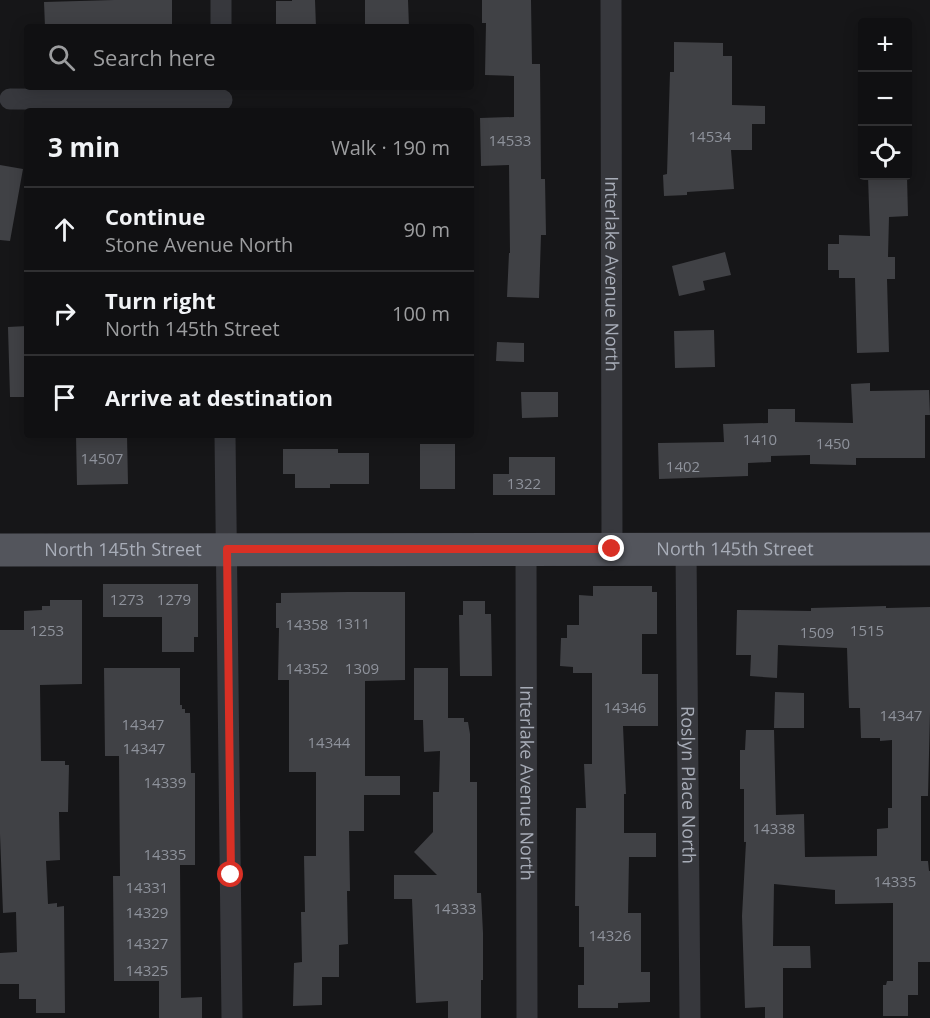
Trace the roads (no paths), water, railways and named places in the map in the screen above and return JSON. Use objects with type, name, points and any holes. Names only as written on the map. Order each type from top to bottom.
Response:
[{"type":"main road","name":"North 145th Street","points":[[0,550],[930,549]]},
{"type":"street","points":[[221,0],[221,24]]},
{"type":"street","name":"Interlake Avenue North","points":[[610,0],[612,549]]},
{"type":"street","points":[[10,99],[222,99]]},
{"type":"street","points":[[225,438],[232,1018]]},
{"type":"street","name":"Interlake Avenue North","points":[[526,549],[527,1018]]},
{"type":"street","name":"Roslyn Place North","points":[[687,549],[690,1018]]}]
